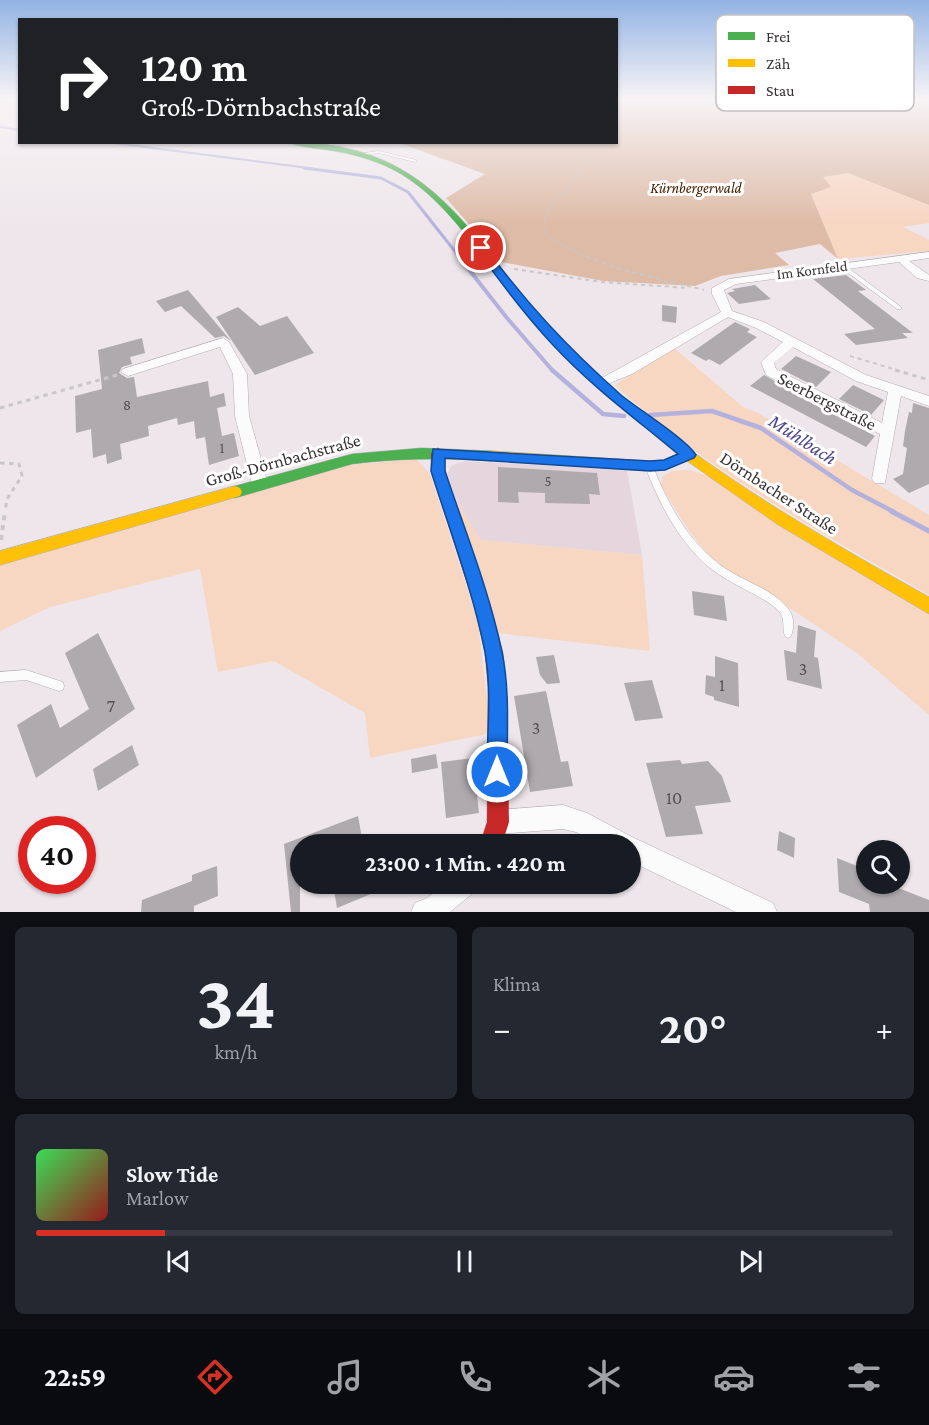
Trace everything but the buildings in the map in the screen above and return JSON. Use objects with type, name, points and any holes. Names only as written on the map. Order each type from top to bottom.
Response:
[{"type":"street","name":"Dörnbacher Straße","points":[[302,144],[360,154],[404,172],[443,199],[538,322],[600,383],[689,455],[810,536],[929,606]]},
{"type":"street","name":"Im Kornfeld","points":[[718,294],[718,288],[734,281],[929,255]]},
{"type":"street","points":[[900,258],[921,276],[929,278]]},
{"type":"street","points":[[600,383],[627,371],[727,313],[718,294]]},
{"type":"street","name":"Seerbergstraße","points":[[727,313],[753,322],[861,378],[929,401]]},
{"type":"street","points":[[128,372],[224,342],[240,374],[242,416],[260,484]]},
{"type":"street","name":"Seerbergstraße","points":[[791,342],[767,362],[771,372],[888,432]]},
{"type":"street","name":"Seerbergstraße","points":[[880,479],[895,391]]},
{"type":"street","name":"Groß-Dörnbachstraße","points":[[0,558],[352,459],[403,452],[650,466],[665,465],[689,455]]},
{"type":"street","points":[[438,453],[438,471],[483,608],[494,653],[497,687],[498,822],[494,834]]},
{"type":"street","points":[[498,822],[563,817],[579,821],[604,834]]},
{"type":"street","points":[[641,853],[764,912]]},
{"type":"street","points":[[424,912],[436,907],[452,894]]},
{"type":"lane","points":[[360,154],[379,152],[415,161]]},
{"type":"lane","points":[[842,266],[899,308]]},
{"type":"lane","points":[[650,466],[662,497],[701,553],[720,572],[774,601],[782,608],[788,616],[788,633]]},
{"type":"lane","points":[[0,677],[26,675],[59,687]]},
{"type":"path","points":[[588,144],[580,162],[578,177],[548,206],[544,233],[554,241],[604,263],[718,294]]},
{"type":"path","points":[[493,266],[602,282],[697,288]]},
{"type":"path","points":[[847,355],[929,380]]},
{"type":"path","points":[[0,408],[128,372]]},
{"type":"path","points":[[0,463],[19,464],[22,476],[7,499],[0,544]]},
{"type":"shaded area","points":[[848,173],[929,205],[929,223],[903,227],[929,240],[929,251],[838,259],[811,193],[830,187],[822,177]]},
{"type":"shaded area","points":[[673,347],[743,407],[758,413],[929,515],[929,595],[807,524],[725,472],[649,416],[615,385]]},
{"type":"shaded area","points":[[416,459],[430,474],[478,622],[491,733],[370,758],[365,713],[274,661],[218,672],[200,569],[50,607],[0,631],[0,562],[348,465]]},
{"type":"shaded area","points":[[466,461],[627,470],[642,555],[480,540],[451,490],[447,474],[452,465]]},
{"type":"shaded area","points":[[689,470],[708,476],[929,615],[929,715],[857,653],[763,590],[718,567],[690,532],[661,486],[662,477],[672,471]]},
{"type":"shaded area","points":[[451,490],[480,540],[642,555],[650,651],[498,633]]},
{"type":"green space","name":"Kürnbergerwald","points":[[618,141],[929,141],[929,205],[848,173],[823,177],[831,187],[811,194],[838,259],[820,244],[775,253],[789,265],[721,276],[695,286],[603,281],[502,262],[446,198],[485,174],[402,144],[618,144]]},
{"type":"waterway","name":"Mühlbach","points":[[122,144],[316,169]]},
{"type":"waterway","name":"Mühlbach","points":[[304,168],[381,178],[408,192],[461,259]]},
{"type":"waterway","name":"Mühlbach","points":[[459,257],[553,370]]},
{"type":"waterway","name":"Mühlbach","points":[[553,370],[603,414],[624,416]]},
{"type":"waterway","name":"Mühlbach","points":[[650,415],[712,411],[761,428],[852,490],[894,512]]},
{"type":"waterway","name":"Mühlbach","points":[[891,511],[929,531]]},
{"type":"traffic: fast","points":[[302,144],[375,159],[415,180],[448,209],[559,344]]},
{"type":"traffic: fast","points":[[235,492],[352,459],[422,453],[492,456]]},
{"type":"traffic: slow","points":[[559,344],[600,384],[688,455],[782,519],[929,606]]},
{"type":"traffic: slow","points":[[492,456],[649,466],[665,465],[689,455]]},
{"type":"traffic: slow","points":[[0,558],[235,492]]},
{"type":"traffic: jam","points":[[438,453],[438,471],[483,608],[494,653],[497,687],[498,822],[494,834]]},
{"type":"route","points":[[481,248],[516,296],[558,344],[619,400],[689,455],[665,465],[650,466],[438,453],[438,471],[483,608],[494,653],[497,687],[497,772]]}]
